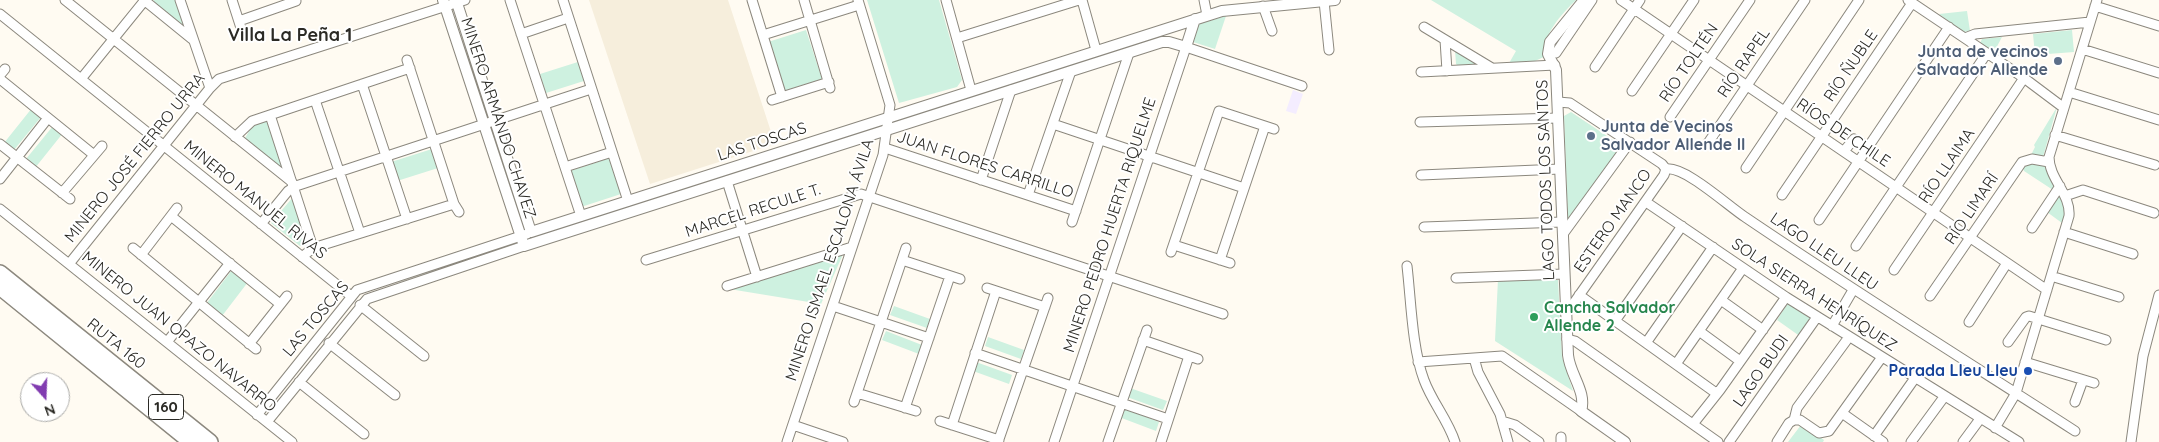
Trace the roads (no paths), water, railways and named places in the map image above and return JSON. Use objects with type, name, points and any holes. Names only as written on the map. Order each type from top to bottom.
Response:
[{"type":"highway","name":"RUTA 160","points":[[0,273],[210,442]]},
{"type":"highway","name":"RUTA 160","points":[[0,288],[191,442]]},
{"type":"street","points":[[65,0],[293,185]]},
{"type":"street","points":[[81,79],[144,0],[193,40]]},
{"type":"street","points":[[180,0],[210,88]]},
{"type":"street","points":[[232,0],[242,31]]},
{"type":"street","points":[[510,0],[581,216]]},
{"type":"street","points":[[563,0],[628,201]]},
{"type":"street","points":[[752,0],[782,97]]},
{"type":"street","points":[[772,100],[830,85],[804,0]]},
{"type":"street","points":[[946,0],[971,90]]},
{"type":"street","points":[[957,38],[1081,0],[1096,50]]},
{"type":"street","points":[[1204,0],[1208,15]]},
{"type":"street","points":[[1329,0],[1329,50]]},
{"type":"street","name":"LAS TOSCAS","points":[[257,414],[356,290],[364,286],[1195,18],[1228,9],[1329,0]]},
{"type":"street","name":"LAGO TODOS LOS SANTOS","points":[[1581,411],[1583,399],[1570,370],[1567,339],[1558,102],[1555,65],[1548,54],[1549,44],[1584,0]]},
{"type":"street","points":[[1556,53],[1592,0]]},
{"type":"street","name":"RÍOS DE CHILE","points":[[1621,0],[2047,290]]},
{"type":"street","points":[[1595,67],[1640,0]]},
{"type":"street","points":[[1632,91],[1694,0]]},
{"type":"street","name":"RÍO TOLTÉN","points":[[1670,118],[1750,0]]},
{"type":"street","name":"RÍO RAPEL","points":[[1708,143],[1804,0]]},
{"type":"street","points":[[1746,168],[1859,0]]},
{"type":"street","name":"MINERO JOSÉ FIERRO URRA","points":[[69,264],[219,79],[444,3],[459,1]]},
{"type":"street","name":"MINERO ARMANDO CHAVEZ","points":[[459,1],[535,243]]},
{"type":"street","points":[[1910,1],[2024,78],[2064,108]]},
{"type":"street","name":"RÍO ÑUBLE","points":[[1782,195],[1910,1]]},
{"type":"street","points":[[239,21],[286,2],[296,2]]},
{"type":"street","points":[[763,35],[858,2]]},
{"type":"street","name":"MINERO ISMAEL ESCALONA ÁVILA","points":[[788,442],[870,196],[885,148],[890,117],[890,105],[858,2]]},
{"type":"street","name":"MINERO ARMANDO CHAVEZ","points":[[444,3],[524,246]]},
{"type":"street","points":[[1995,428],[2016,393],[2070,211],[2049,162],[2055,135],[2096,3],[2159,26]]},
{"type":"street","points":[[1264,6],[1272,31]]},
{"type":"street","name":"MINERO MANUEL RIVAS","points":[[0,14],[351,296]]},
{"type":"street","points":[[522,34],[568,18]]},
{"type":"street","name":"MINERO PEDRO HUERTA RIQUELME","points":[[1054,442],[1195,18]]},
{"type":"street","points":[[1965,38],[1975,34],[2090,22]]},
{"type":"street","points":[[1424,27],[1493,68]]},
{"type":"street","points":[[1819,220],[1949,28]]},
{"type":"street","points":[[1445,40],[1446,70]]},
{"type":"street","name":"LAS TOSCAS","points":[[267,422],[360,305],[374,295],[1165,41],[1186,47]]},
{"type":"street","points":[[1186,47],[1302,86]]},
{"type":"street","points":[[2082,49],[2159,73]]},
{"type":"street","points":[[1072,222],[1129,52]]},
{"type":"street","points":[[1856,246],[1988,54]]},
{"type":"street","points":[[236,137],[249,122],[362,84],[408,64],[457,208],[407,219],[314,248],[302,257]]},
{"type":"street","points":[[1421,72],[1555,65]]},
{"type":"street","points":[[1028,195],[1071,71]]},
{"type":"street","name":"RÍO LLAIMA","points":[[1894,270],[2024,78]]},
{"type":"street","points":[[0,79],[94,155]]},
{"type":"street","points":[[362,84],[407,219]]},
{"type":"street","points":[[261,224],[293,185],[591,89]]},
{"type":"street","points":[[982,180],[1011,90]]},
{"type":"street","points":[[2068,92],[2159,120]]},
{"type":"street","points":[[315,100],[360,234]]},
{"type":"street","name":"LAGO LLEU LLEU","points":[[1558,102],[1573,105],[1662,164],[1666,169],[1676,170],[1707,188],[1728,206],[1853,290],[2075,431]]},
{"type":"street","points":[[1220,260],[1244,188],[1270,128],[1219,111],[1172,248],[1230,263]]},
{"type":"street","points":[[270,115],[314,248]]},
{"type":"street","points":[[0,179],[48,118]]},
{"type":"street","points":[[1420,122],[1558,118]]},
{"type":"street","points":[[1053,124],[1244,188]]},
{"type":"street","points":[[2055,135],[2155,166]]},
{"type":"street","points":[[1844,151],[1854,139],[1868,147]]},
{"type":"street","points":[[1563,234],[1630,142]]},
{"type":"street","points":[[0,144],[66,196],[102,146]]},
{"type":"street","name":"JUAN FLORES CARRILLO","points":[[885,148],[1076,211]]},
{"type":"street","points":[[565,167],[612,152]]},
{"type":"street","name":"RÍO LIMARÍ","points":[[1930,296],[2022,162],[2032,159],[2049,162]]},
{"type":"street","points":[[1421,175],[1560,169]]},
{"type":"street","name":"ESTERO MANCO","points":[[1566,314],[1646,202],[1666,169]]},
{"type":"street","points":[[727,181],[757,277]]},
{"type":"street","points":[[2032,228],[2060,186]]},
{"type":"street","points":[[2065,196],[2083,190],[2154,213]]},
{"type":"street","name":"MARCEL RECULE T.","points":[[646,260],[854,195],[870,196]]},
{"type":"street","points":[[870,196],[1223,314]]},
{"type":"street","name":"SOLA SIERRA HENRÍQUEZ","points":[[1646,202],[1786,297],[1980,418],[2008,439],[2019,442]]},
{"type":"street","points":[[141,255],[177,208]]},
{"type":"street","name":"MINERO JUAN OPAZO NAVARRO","points":[[0,209],[292,442]]},
{"type":"street","points":[[171,216],[280,304]]},
{"type":"street","points":[[1424,227],[1562,222]]},
{"type":"street","points":[[1615,320],[1682,226]]},
{"type":"street","points":[[2064,232],[2133,254]]},
{"type":"street","points":[[727,286],[852,247]]},
{"type":"street","points":[[1646,342],[1713,247]]},
{"type":"street","points":[[133,248],[252,347],[287,296]]},
{"type":"street","points":[[906,248],[856,397],[916,411]]},
{"type":"street","points":[[902,260],[960,279]]},
{"type":"street","points":[[167,342],[230,263]]},
{"type":"street","points":[[1968,322],[2008,263]]},
{"type":"street","points":[[1407,266],[1418,362],[1428,390],[1455,442]]},
{"type":"street","points":[[1676,364],[1743,268]]},
{"type":"street","points":[[1456,278],[1564,274]]},
{"type":"street","points":[[905,408],[950,276]]},
{"type":"street","points":[[2051,276],[2118,297]]},
{"type":"street","points":[[987,288],[1045,308]]},
{"type":"street","points":[[1832,326],[1853,290]]},
{"type":"street","points":[[952,425],[996,291]]},
{"type":"street","points":[[1579,295],[1716,393]]},
{"type":"street","points":[[2131,442],[2143,356],[2159,295]]},
{"type":"street","points":[[1692,424],[1720,390],[1786,297]]},
{"type":"street","points":[[940,421],[998,441],[1048,298]]},
{"type":"street","points":[[1721,300],[1762,330]]},
{"type":"street","points":[[360,305],[424,356]]},
{"type":"street","points":[[833,306],[929,338]]},
{"type":"street","points":[[2008,342],[2026,317],[2030,316],[2106,340]]},
{"type":"street","name":"LAGO BUDI","points":[[1729,442],[1818,317]]},
{"type":"street","points":[[1108,442],[1146,330]]},
{"type":"street","points":[[1698,331],[1740,361]]},
{"type":"street","points":[[1794,420],[1797,408],[1849,337]]},
{"type":"street","points":[[1567,339],[1575,341],[1718,442]]},
{"type":"street","points":[[1143,340],[1193,358],[1168,419],[1161,442]]},
{"type":"street","points":[[330,343],[395,395]]},
{"type":"street","points":[[975,353],[1168,419]]},
{"type":"street","points":[[1418,362],[1498,356],[1506,358],[1624,442]]},
{"type":"street","points":[[1777,442],[1789,423],[1794,420],[1800,420],[1817,432],[1824,433],[1830,429],[1882,357]]},
{"type":"street","points":[[1474,358],[1478,372],[1494,401],[1508,442]]},
{"type":"street","points":[[2026,362],[2094,383]]},
{"type":"street","points":[[1874,436],[1915,378]]},
{"type":"street","points":[[2075,402],[2082,380]]},
{"type":"street","points":[[299,382],[364,434]]},
{"type":"street","points":[[1911,442],[1944,396]]},
{"type":"street","points":[[1842,413],[1883,442]]},
{"type":"street","points":[[1962,442],[1980,418]]},
{"type":"street","points":[[1502,421],[1516,425],[1539,442]]},
{"type":"street","points":[[793,425],[842,442]]},
{"type":"place","name":"Junta de vecinos Salvador Allende","points":[[2058,61]]},
{"type":"place","name":"Junta de Vecinos Salvador Allende II","points":[[1591,136]]},
{"type":"place","name":"Cancha Salvador Allende 2","points":[[1534,317]]},
{"type":"place","name":"Parada Lleu Lleu","points":[[2028,371]]},
{"type":"district","name":"Villa La Peña 1","points":[[290,36]]}]
